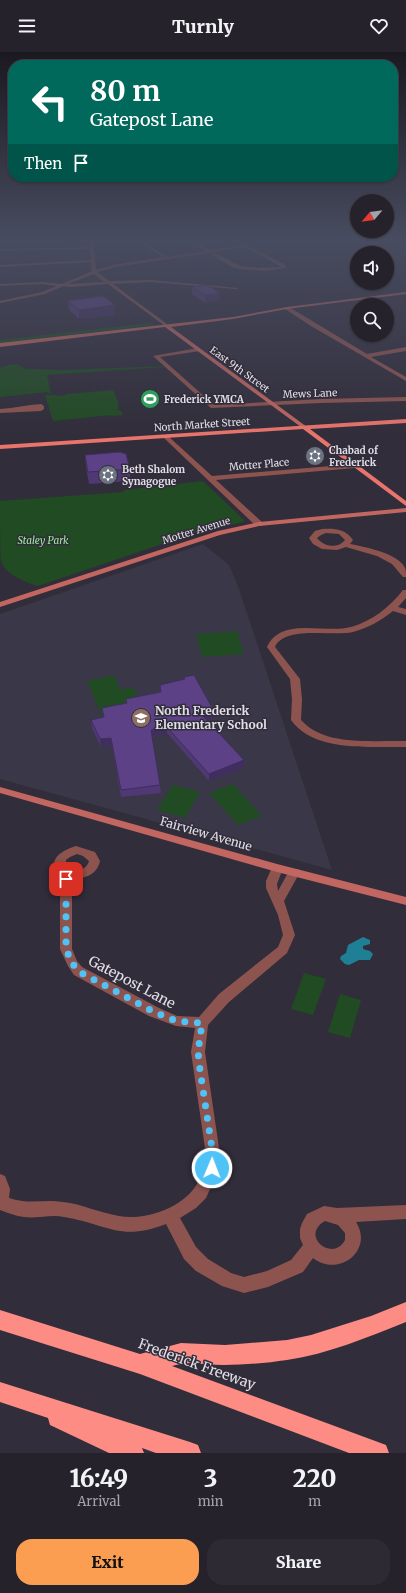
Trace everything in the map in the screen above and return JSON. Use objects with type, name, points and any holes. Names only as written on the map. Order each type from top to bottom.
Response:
[{"type":"highway","points":[[140,1364],[181,1353],[225,1355],[287,1350],[346,1335],[406,1312]]},
{"type":"highway","name":"Frederick Freeway","points":[[0,1320],[140,1364],[378,1453]]},
{"type":"highway","points":[[8,1395],[133,1453]]},
{"type":"highway","points":[[8,1395],[190,1453]]},
{"type":"main road","points":[[0,345],[233,318],[308,305]]},
{"type":"main road","name":"East 9th Street","points":[[165,325],[305,428]]},
{"type":"main road","name":"North Market Street","points":[[0,447],[406,421]]},
{"type":"main road","points":[[305,428],[406,504]]},
{"type":"main road","name":"Motter Avenue","points":[[0,605],[218,533],[259,524],[406,510]]},
{"type":"main road","name":"Fairview Avenue","points":[[0,790],[278,868],[406,901]]},
{"type":"street","name":"East 9th Street","points":[[139,305],[165,325]]},
{"type":"street","points":[[287,308],[406,379]]},
{"type":"street","points":[[366,356],[406,349]]},
{"type":"street","name":"Mews Lane","points":[[198,350],[156,356],[213,407],[272,403],[406,399]]},
{"type":"street","points":[[0,412],[13,410]]},
{"type":"street","points":[[166,436],[259,524]]},
{"type":"street","name":"Motter Place","points":[[212,478],[355,466]]},
{"type":"street","points":[[346,545],[370,551],[397,563],[406,575]]},
{"type":"street","points":[[406,592],[392,608],[370,622],[352,630],[338,632],[304,631],[285,634],[274,641],[271,647],[295,679],[297,699],[296,720],[303,729],[319,738],[341,742],[406,744]]},
{"type":"street","points":[[392,608],[406,612]]},
{"type":"street","points":[[0,1181],[3,1186],[3,1195],[0,1203],[24,1210],[41,1208],[62,1209],[120,1225],[143,1223],[160,1219],[186,1206],[197,1197],[202,1190],[212,1168],[213,1155],[198,1052],[202,1023],[224,998],[283,950],[289,935],[284,915],[278,900],[272,892],[271,884],[278,868]]},
{"type":"street","points":[[278,900],[284,894],[294,872]]},
{"type":"street","name":"Gatepost Lane","points":[[70,874],[66,879],[66,949],[72,963],[78,971],[154,1012],[176,1021],[202,1023]]},
{"type":"street","points":[[339,1215],[350,1225],[353,1232],[353,1240],[351,1247],[346,1252],[333,1258],[325,1256],[312,1247],[307,1233],[308,1226],[317,1215],[324,1213],[339,1215],[406,1212]]},
{"type":"street","points":[[170,1215],[190,1253],[202,1265],[228,1280],[244,1285],[268,1279],[297,1266],[312,1247]]},
{"type":"shaded area","name":"North Frederick Elementary School","points":[[203,544],[229,565],[238,586],[332,870],[0,779],[0,614]]},
{"type":"green space","points":[[153,323],[154,325],[0,343],[0,340]]},
{"type":"green space","points":[[16,364],[26,369],[64,370],[165,367],[47,375],[51,394],[47,392],[0,397],[0,368]]},
{"type":"green space","points":[[113,390],[119,404],[118,410],[121,411],[123,415],[53,421],[45,395],[57,396]]},
{"type":"green space","name":"Staley Park","points":[[203,481],[244,520],[243,522],[189,535],[38,586],[11,574],[3,566],[1,561],[0,541],[0,501],[123,492],[124,490]]},
{"type":"green space","points":[[237,631],[244,654],[202,657],[196,634]]},
{"type":"green space","points":[[114,675],[120,690],[133,687],[141,703],[128,711],[102,716],[87,681]]},
{"type":"green space","points":[[233,784],[262,816],[238,825],[209,793]]},
{"type":"green space","points":[[173,785],[200,792],[185,818],[157,810]]},
{"type":"green space","points":[[304,973],[326,979],[313,1015],[291,1009]]},
{"type":"green space","points":[[340,994],[361,1000],[350,1038],[328,1032]]},
{"type":"water","points":[[363,937],[370,940],[370,944],[363,946],[363,949],[370,951],[373,954],[370,960],[359,960],[349,965],[345,964],[340,959],[341,956],[346,953],[348,945]]},
{"type":"building","points":[[73,305],[112,305],[79,310]]},
{"type":"building","points":[[120,452],[126,454],[130,469],[88,472],[85,455]]},
{"type":"building","name":"North Frederick Elementary School","points":[[194,675],[214,711],[201,714],[244,760],[209,774],[166,726],[151,730],[160,785],[121,790],[111,738],[100,739],[91,720],[104,717],[102,708],[127,703],[126,699],[161,692],[160,685],[185,679],[184,677]]},
{"type":"place","name":"Frederick YMCA","points":[[150,399]]},
{"type":"place","name":"Chabad of Frederick","points":[[315,456]]},
{"type":"place","name":"Beth Shalom Synagogue","points":[[108,475]]},
{"type":"place","name":"North Frederick Elementary School","points":[[141,718]]},
{"type":"route","points":[[66,879],[66,949],[72,963],[78,971],[154,1012],[176,1021],[202,1023],[198,1052],[213,1155],[212,1168]]}]
